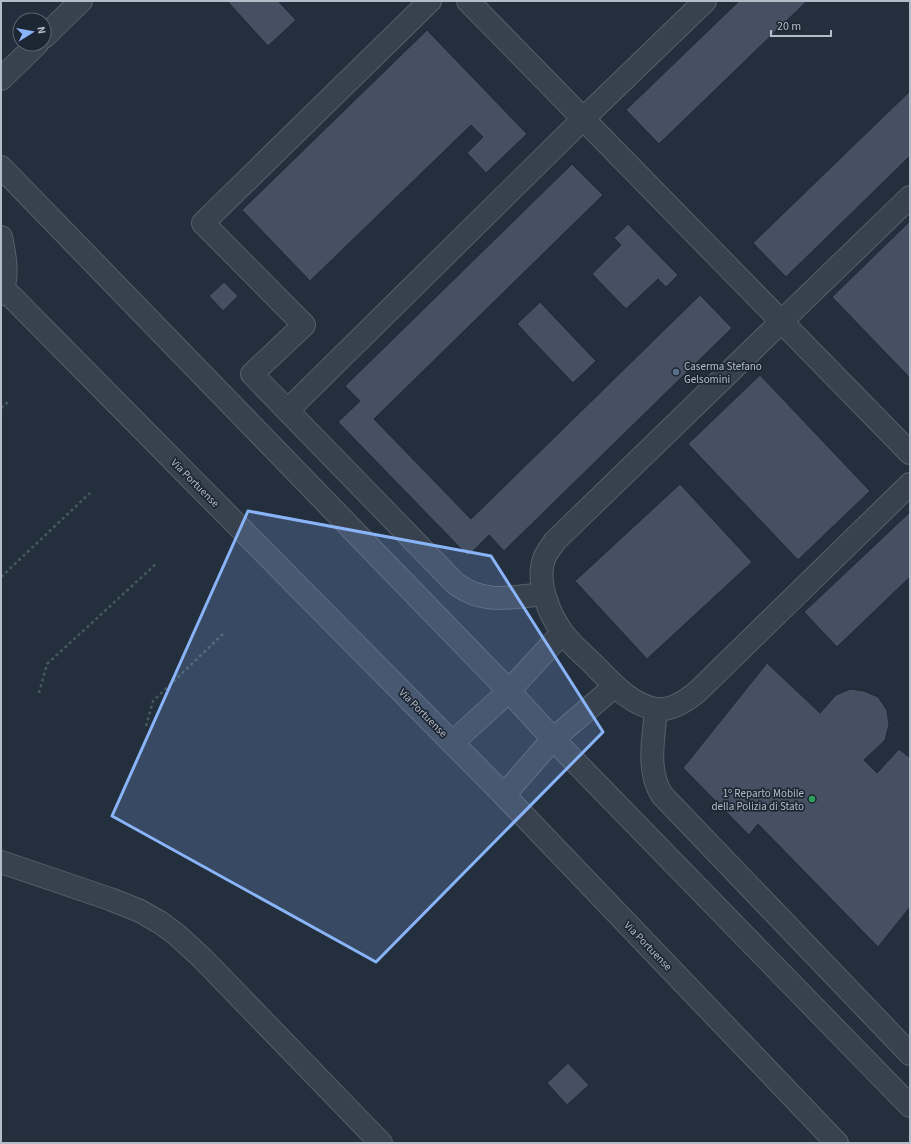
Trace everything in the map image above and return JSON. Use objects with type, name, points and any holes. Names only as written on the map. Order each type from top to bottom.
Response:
[{"type":"street","points":[[52,29],[81,1]]},
{"type":"street","points":[[430,1],[203,222],[304,325],[252,374],[460,588],[472,594],[488,598],[544,594]]},
{"type":"street","points":[[468,1],[910,453]]},
{"type":"street","points":[[288,410],[705,1]]},
{"type":"street","points":[[1,79],[29,52]]},
{"type":"street","points":[[1,167],[508,691],[553,740],[910,1106]]},
{"type":"street","points":[[910,197],[555,541],[544,558],[541,576],[544,594],[551,613],[562,633],[615,686],[633,700],[643,705],[656,709],[675,706],[697,692],[910,484]]},
{"type":"street","points":[[1,237],[6,262],[2,291]]},
{"type":"street","name":"Via Portuense","points":[[2,291],[504,796],[837,1143]]},
{"type":"street","points":[[452,743],[508,691],[562,633]]},
{"type":"street","points":[[504,796],[553,740],[615,686]]},
{"type":"street","points":[[656,709],[653,768],[655,780],[662,795],[910,1054]]},
{"type":"street","points":[[1,862],[110,899],[140,911],[177,935],[209,964],[381,1143]]},
{"type":"path","points":[[1,408],[8,402]]},
{"type":"path","points":[[1,577],[90,493]]},
{"type":"path","points":[[39,693],[47,664],[157,563]]},
{"type":"path","points":[[146,726],[153,701],[223,634]]},
{"type":"highlighted area","points":[[248,511],[491,556],[603,732],[376,962],[112,816]]},
{"type":"building","points":[[227,1],[278,1],[296,20],[268,46]]},
{"type":"building","points":[[739,1],[807,1],[659,144],[626,110]]},
{"type":"building","points":[[427,30],[527,134],[486,173],[467,153],[483,137],[471,125],[310,281],[242,210]]},
{"type":"building","points":[[910,91],[910,156],[786,277],[753,243]]},
{"type":"building","points":[[572,164],[603,195],[374,419],[471,519],[700,295],[732,328],[504,551],[489,535],[468,556],[338,422],[360,401],[345,386]]},
{"type":"building","points":[[910,221],[910,378],[832,297]]},
{"type":"building","points":[[628,224],[678,275],[666,287],[658,279],[626,309],[592,274],[621,245],[614,238]]},
{"type":"building","points":[[224,282],[238,296],[223,311],[209,296]]},
{"type":"building","points":[[540,302],[596,361],[573,383],[517,324]]},
{"type":"building","points":[[760,375],[870,491],[798,560],[688,444]]},
{"type":"building","points":[[680,484],[752,562],[647,659],[575,581]]},
{"type":"building","points":[[910,512],[910,577],[837,647],[804,612]]},
{"type":"building","name":"1º Reparto Mobile della Polizia di Stato","points":[[767,663],[820,713],[836,695],[850,689],[864,691],[878,697],[887,710],[889,725],[885,740],[864,760],[877,773],[899,749],[910,758],[910,907],[878,947],[758,824],[749,835],[683,768]]},
{"type":"building","points":[[568,1063],[589,1085],[567,1105],[547,1083]]},
{"type":"place","name":"Caserma Stefano Gelsomini","points":[[676,372]]},
{"type":"place","name":"1º Reparto Mobile della Polizia di Stato","points":[[812,799]]}]
